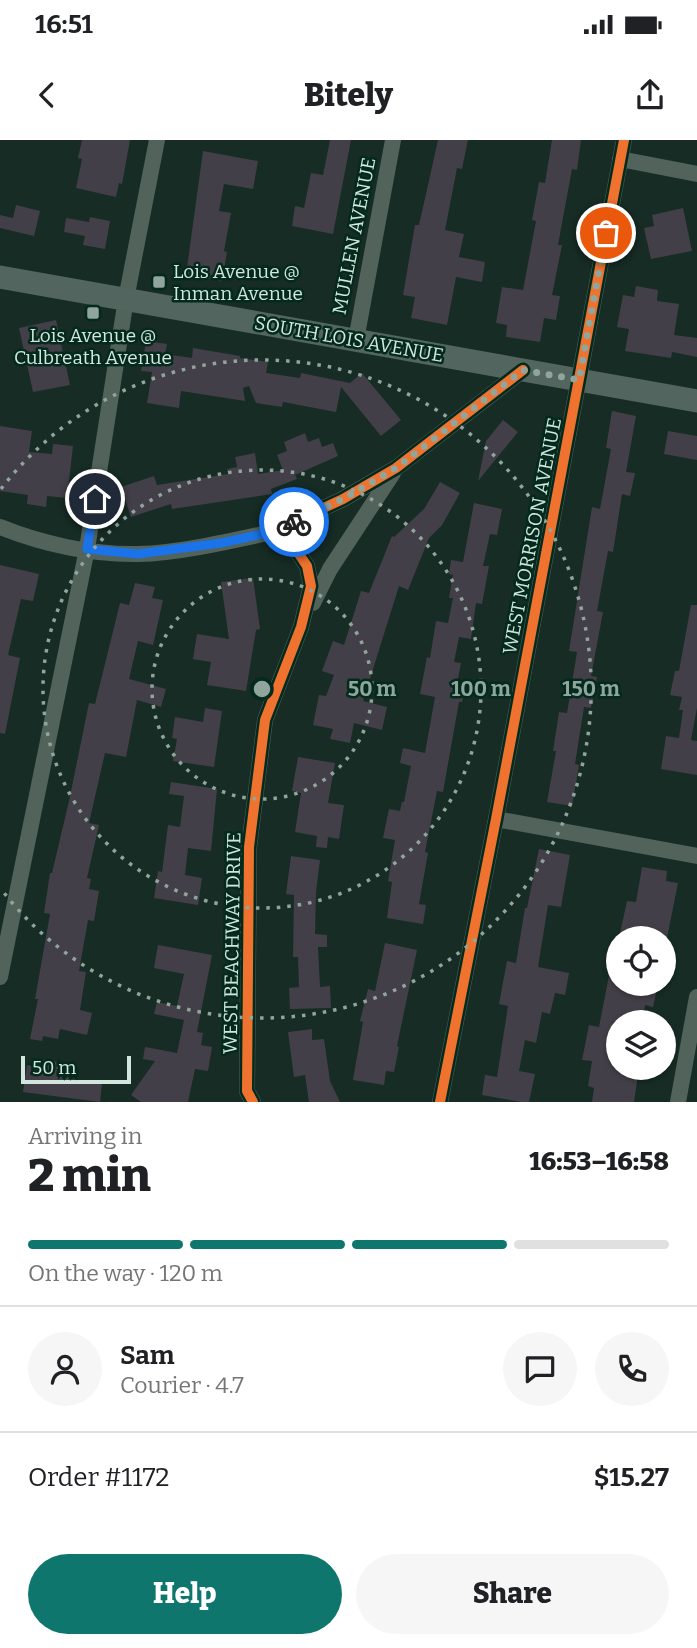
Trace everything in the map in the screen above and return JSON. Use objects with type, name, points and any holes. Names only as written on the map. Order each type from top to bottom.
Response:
[{"type":"street","points":[[0,977],[87,549],[126,299],[156,140]]},
{"type":"street","name":"MULLEN AVENUE","points":[[356,340],[393,140]]},
{"type":"street","name":"WEST MORRISON AVENUE","points":[[440,1102],[624,140]]},
{"type":"street","points":[[620,159],[697,174]]},
{"type":"street","name":"SOUTH LOIS AVENUE","points":[[0,277],[697,401]]},
{"type":"street","name":"WEST BEACHWAY DRIVE","points":[[272,532],[343,499],[396,468],[523,370]]},
{"type":"street","name":"WEST BEACHWAY DRIVE","points":[[248,1098],[249,847],[265,720],[301,626],[330,569],[396,468]]},
{"type":"street","points":[[0,527],[29,539],[138,554],[221,543],[272,532]]},
{"type":"street","name":"WEST BEACHWAY DRIVE","points":[[272,532],[295,548],[307,566],[311,586],[301,626]]},
{"type":"street","points":[[496,819],[697,856]]},
{"type":"street","points":[[678,1102],[697,998]]},
{"type":"building","points":[[82,140],[130,140],[122,184],[119,183],[116,197],[76,188],[82,159],[78,158]]},
{"type":"building","points":[[330,140],[351,140],[333,234],[292,226],[295,206],[304,208],[311,173],[323,175]]},
{"type":"building","points":[[438,140],[468,140],[462,169],[457,168],[445,230],[464,234],[459,257],[485,262],[482,282],[456,277],[447,325],[411,318],[415,297],[403,295],[415,225],[419,225]]},
{"type":"building","points":[[552,140],[581,140],[577,170],[572,169],[558,245],[562,245],[552,295],[560,296],[556,320],[544,318],[540,342],[506,337],[507,325],[496,323],[502,287],[523,290],[536,221],[532,220],[539,182],[545,183]]},
{"type":"building","points":[[203,151],[258,161],[253,189],[224,184],[219,211],[231,213],[222,281],[186,275]]},
{"type":"building","points":[[16,205],[40,211],[34,236],[0,228],[0,215],[13,218]]},
{"type":"building","points":[[683,208],[692,251],[651,259],[644,228],[654,226],[652,215]]},
{"type":"building","points":[[90,217],[110,221],[105,249],[83,245],[85,236],[64,232],[66,218],[89,222]]},
{"type":"building","points":[[636,286],[658,290],[657,301],[679,304],[674,335],[697,338],[697,357],[672,352],[671,358],[625,351],[629,329],[617,327],[623,295],[634,297]]},
{"type":"building","points":[[56,320],[70,385],[33,392],[19,328]]},
{"type":"building","points":[[146,341],[167,344],[165,354],[192,358],[193,348],[268,362],[266,373],[300,378],[301,373],[350,383],[362,373],[401,420],[381,436],[341,387],[336,412],[283,402],[282,407],[256,403],[249,386],[243,388],[245,401],[181,391],[179,408],[147,403],[152,372],[141,371]]},
{"type":"building","points":[[612,411],[636,416],[626,472],[635,473],[630,496],[622,494],[613,552],[608,551],[597,611],[603,612],[591,676],[597,677],[591,708],[584,707],[572,806],[547,802],[556,751],[553,751],[559,712],[567,713],[577,652],[569,651],[592,507],[600,509],[611,449],[606,448]]},
{"type":"building","points":[[503,420],[518,432],[478,481],[486,441]]},
{"type":"building","points":[[0,426],[32,431],[29,452],[52,454],[53,444],[73,446],[67,498],[47,496],[46,507],[27,504],[28,495],[0,491]]},
{"type":"building","points":[[668,431],[697,436],[697,460],[664,454]]},
{"type":"building","points":[[305,433],[308,442],[319,438],[322,447],[333,443],[338,456],[295,475],[297,479],[271,489],[272,494],[172,509],[171,504],[131,517],[121,487],[154,476],[157,485],[228,474],[227,469],[237,467],[235,457],[255,453],[258,474],[283,470],[277,455],[287,451],[284,442]]},
{"type":"building","points":[[440,482],[460,493],[442,525],[429,538],[408,590],[399,586],[363,701],[387,707],[382,730],[354,723],[350,743],[330,739],[333,729],[313,725],[319,695],[326,696],[334,675],[322,671],[333,641],[344,645],[361,591],[369,593],[392,536],[424,509]]},
{"type":"building","points":[[474,503],[502,509],[497,535],[490,534],[483,566],[489,566],[482,604],[476,603],[471,639],[459,637],[454,662],[461,663],[457,684],[466,685],[462,702],[459,702],[443,792],[437,791],[425,852],[428,853],[419,904],[426,905],[423,924],[387,918],[392,882],[388,881],[395,840],[383,838],[389,809],[400,811],[404,802],[411,766],[400,763],[403,748],[425,753],[435,697],[420,694],[427,657],[430,658],[436,621],[448,623],[453,598],[449,598],[453,575],[449,574],[451,560],[463,562]]},
{"type":"building","points":[[0,565],[39,574],[33,601],[21,599],[8,655],[20,658],[5,734],[0,733]]},
{"type":"building","points":[[253,578],[260,629],[256,630],[246,691],[207,685],[211,662],[193,659],[197,634],[229,639],[221,582]]},
{"type":"building","points":[[135,583],[155,587],[152,598],[163,600],[153,645],[138,641],[129,679],[166,689],[161,707],[137,700],[126,757],[105,753],[89,823],[99,825],[87,878],[91,879],[89,889],[99,891],[94,921],[88,920],[79,971],[86,972],[80,1010],[92,1013],[87,1035],[60,1029],[58,1039],[43,1036],[42,1041],[30,1039],[50,914],[44,913],[50,873],[69,801],[89,703],[95,704],[120,603],[129,605]]},
{"type":"building","points":[[691,605],[697,605],[697,708],[691,740],[697,741],[697,775],[661,769],[666,736],[679,738],[682,697],[670,695],[675,671],[679,671]]},
{"type":"building","points":[[205,708],[222,711],[214,767],[173,761],[177,739],[172,738],[175,717],[203,722]]},
{"type":"building","points":[[298,757],[335,763],[328,803],[344,805],[339,839],[328,837],[327,848],[316,847],[317,836],[295,832],[301,793],[292,791]]},
{"type":"building","points":[[171,782],[217,789],[211,851],[188,848],[185,875],[202,878],[198,905],[154,898],[158,871],[162,872],[168,825],[180,827],[184,796],[169,794]]},
{"type":"building","points":[[539,849],[570,855],[561,907],[548,905],[538,967],[569,973],[565,995],[555,993],[550,1014],[542,1012],[536,1043],[525,1040],[519,1071],[535,1074],[529,1102],[521,1102],[482,1095],[485,1075],[497,1077],[508,1006],[499,1004],[507,961],[516,963]]},
{"type":"building","points":[[291,856],[320,860],[315,934],[327,935],[327,947],[318,947],[320,987],[330,986],[331,1008],[290,1009],[289,988],[299,987],[298,957],[293,957],[294,895],[286,894]]},
{"type":"building","points":[[642,867],[667,871],[666,881],[678,883],[669,926],[622,926],[627,901],[636,902]]},
{"type":"building","points":[[385,943],[417,950],[394,1072],[386,1071],[384,1085],[353,1080],[363,1022],[360,1021],[368,989],[375,991]]},
{"type":"building","points":[[158,945],[212,955],[197,1032],[203,1033],[201,1045],[212,1047],[208,1071],[195,1069],[188,1102],[141,1102],[131,1095],[155,1061],[143,1059],[145,1047],[177,1053],[184,1020],[154,1014],[157,1002],[177,1006],[184,974],[154,968]]},
{"type":"building","points":[[606,991],[606,996],[655,996],[653,1007],[645,1005],[644,1010],[606,1010],[606,1080],[637,1080],[634,1102],[592,1102],[594,1088],[588,1086],[592,1061],[582,1060],[589,1025],[599,1027]]},
{"type":"building","points":[[312,1029],[312,1040],[324,1039],[330,1081],[340,1102],[309,1102],[305,1075],[294,1077],[288,1032]]},
{"type":"building","points":[[42,1059],[74,1065],[71,1079],[102,1084],[100,1102],[23,1092],[27,1065],[41,1067]]},
{"type":"cycle path","points":[[440,1102],[624,140]]},
{"type":"cycle path","points":[[253,1102],[247,1091],[249,847],[265,720],[301,627],[311,586],[307,566],[295,548],[272,532],[343,499],[396,468],[523,370]]},
{"type":"way so far","points":[[294,522],[343,499],[396,468],[523,370],[579,380],[606,233]]},
{"type":"place","name":"Lois Avenue @ Inman Avenue","points":[[159,282]]},
{"type":"place","name":"Lois Avenue @ Culbreath Avenue","points":[[93,313]]},
{"type":"route","points":[[95,499],[87,549],[138,554],[221,543],[272,532],[294,522]]}]
